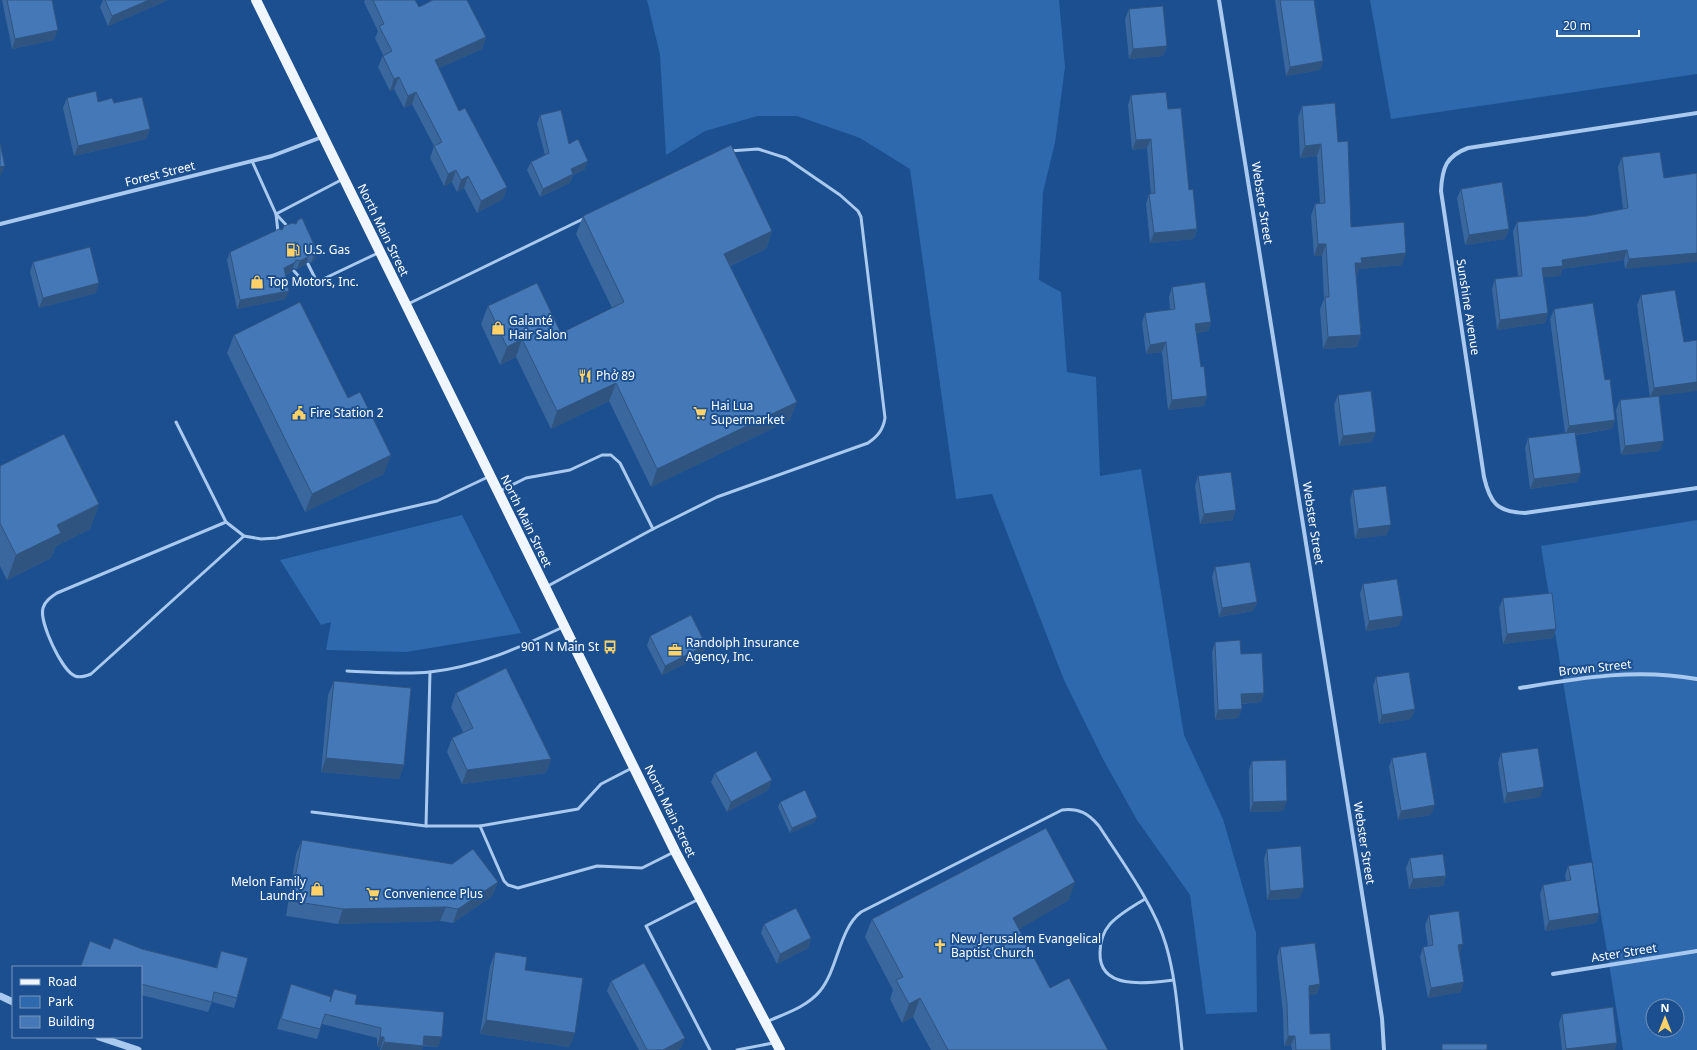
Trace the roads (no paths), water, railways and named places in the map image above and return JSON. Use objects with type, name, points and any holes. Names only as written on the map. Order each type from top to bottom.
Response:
[{"type":"main road","name":"North Main Street","points":[[256,0],[675,852],[778,1046]]},
{"type":"street","name":"Webster Street","points":[[1219,0],[1382,1018],[1384,1050]]},
{"type":"street","name":"Sunshine Avenue","points":[[1697,113],[1468,148],[1460,151],[1447,162],[1443,170],[1442,190],[1484,477],[1491,499],[1496,506],[1514,513],[1525,514],[1697,488]]},
{"type":"street","name":"Forest Street","points":[[0,224],[252,161],[289,150],[322,136]]},
{"type":"street","name":"Brown Street","points":[[1520,688],[1577,678],[1621,674],[1644,674],[1697,679]]},
{"type":"street","name":"Aster Street","points":[[1553,974],[1697,951]]},
{"type":"street","points":[[0,996],[12,1002]]},
{"type":"street","points":[[102,1038],[138,1050]]},
{"type":"lane","points":[[544,588],[653,529],[717,497],[868,443],[876,437],[884,425],[885,418],[865,248],[861,218],[858,211],[840,195],[786,158],[758,149],[744,149],[722,153]]},
{"type":"lane","points":[[252,161],[276,214],[278,236]]},
{"type":"lane","points":[[276,214],[343,179]]},
{"type":"lane","points":[[276,214],[292,230]]},
{"type":"lane","points":[[406,306],[588,217]]},
{"type":"lane","points":[[294,271],[302,281],[317,282],[379,252]]},
{"type":"lane","points":[[308,264],[317,282]]},
{"type":"lane","points":[[176,422],[226,522],[244,536],[261,539],[277,538],[437,501],[490,476]]},
{"type":"lane","points":[[498,492],[526,478],[570,470],[602,455],[611,455],[620,463],[653,529]]},
{"type":"lane","points":[[226,522],[57,593],[48,599],[43,608],[45,628],[58,655],[71,673],[80,676],[91,674],[244,536]]},
{"type":"lane","points":[[347,671],[398,674],[430,672],[464,666],[496,657],[564,627]]},
{"type":"lane","points":[[426,826],[430,672]]},
{"type":"lane","points":[[312,812],[426,826],[480,826],[578,809],[601,784],[633,767]]},
{"type":"lane","points":[[765,1023],[804,1004],[821,990],[833,968],[849,926],[854,918],[861,912],[1062,810],[1075,809],[1084,811],[1091,816],[1144,899],[1166,944],[1173,980],[1182,1050]]},
{"type":"lane","points":[[480,826],[504,881],[508,885],[518,888],[597,866],[642,868],[675,852]]},
{"type":"lane","points":[[699,899],[646,926],[710,1050]]},
{"type":"lane","points":[[1144,899],[1117,917],[1104,932],[1100,944],[1100,956],[1103,968],[1122,982],[1150,983],[1173,980]]},
{"type":"lane","points":[[738,1050],[778,1046]]},
{"type":"place","name":"U.S. Gas","points":[[293,250]]},
{"type":"place","name":"Top Motors, Inc.","points":[[257,282]]},
{"type":"place","name":"Galanté Hair Salon","points":[[498,328]]},
{"type":"place","name":"Phở 89","points":[[585,376]]},
{"type":"place","name":"Fire Station 2","points":[[299,413]]},
{"type":"place","name":"Hai Lua Supermarket","points":[[700,413]]},
{"type":"place","name":"901 N Main St","points":[[610,647]]},
{"type":"place","name":"Randolph Insurance Agency, Inc.","points":[[675,650]]},
{"type":"place","name":"Melon Family Laundry","points":[[317,889]]},
{"type":"place","name":"Convenience Plus","points":[[373,894]]},
{"type":"place","name":"New Jerusalem Evangelical Baptist Church","points":[[940,946]]}]
